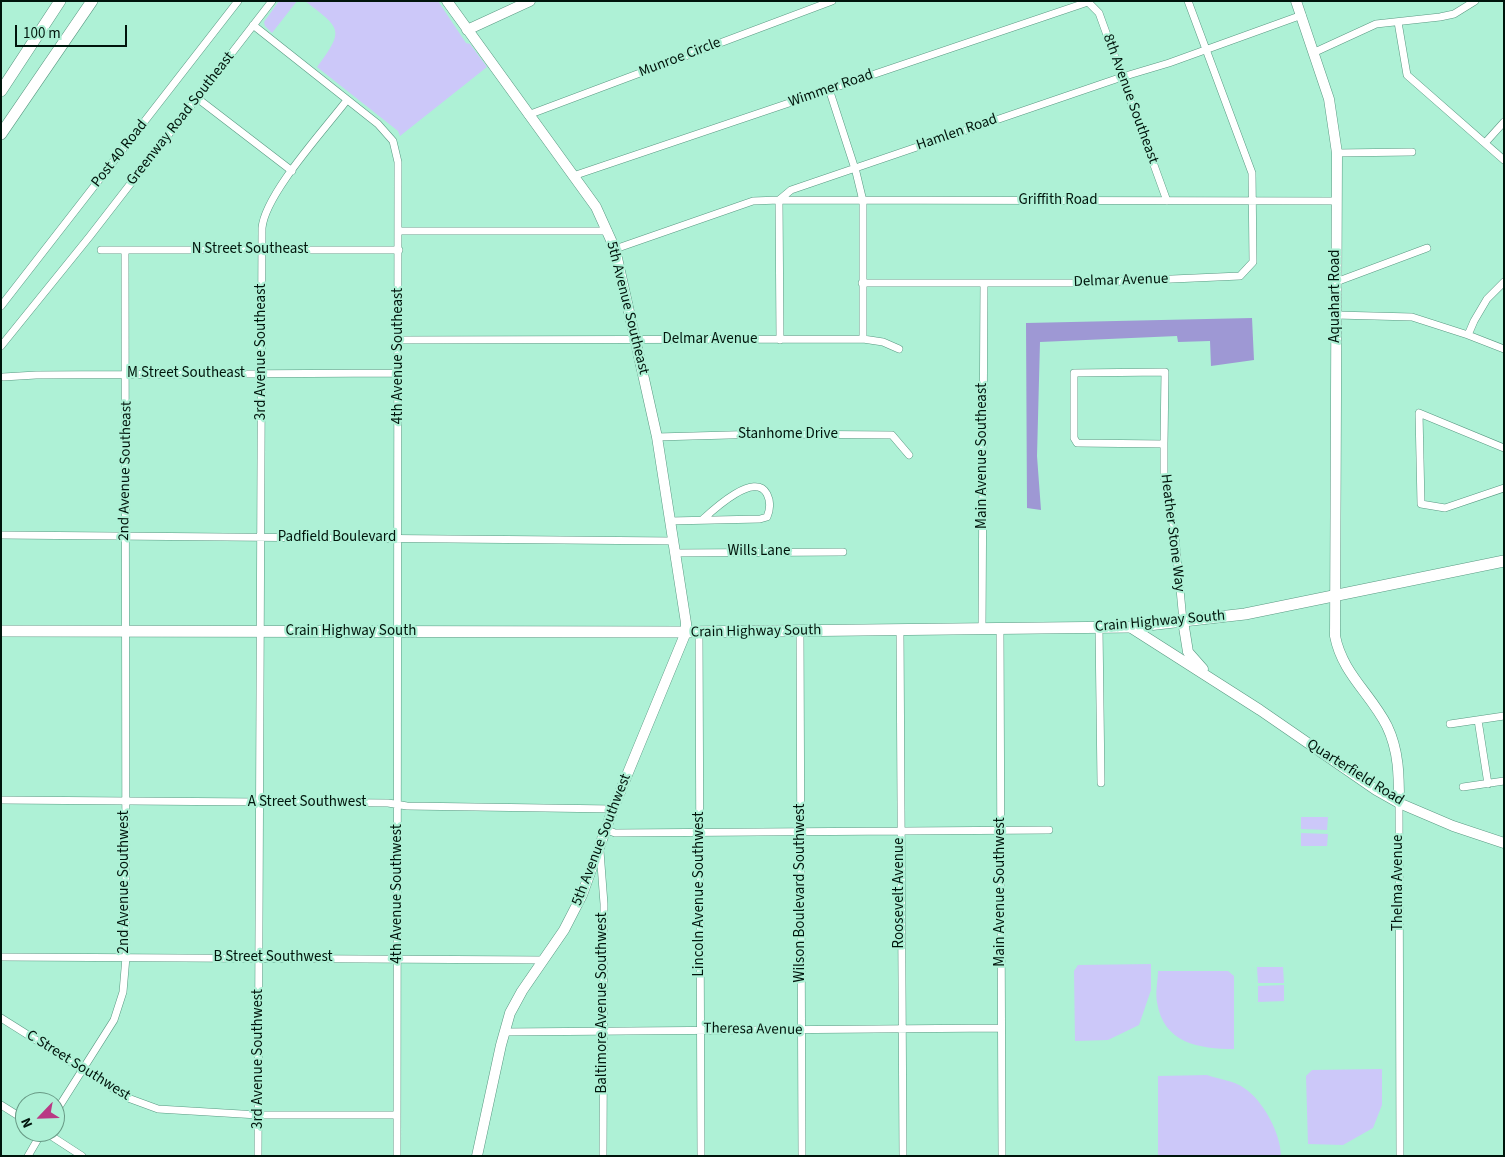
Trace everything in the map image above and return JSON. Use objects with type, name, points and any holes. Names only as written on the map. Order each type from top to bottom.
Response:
[{"type":"main road","points":[[1,91],[60,1]]},
{"type":"main road","points":[[1,134],[92,1]]},
{"type":"main road","name":"Crain Highway South","points":[[1,631],[699,632],[1130,627],[1244,614],[1335,597],[1504,561]]},
{"type":"street","name":"Post 40 Road","points":[[1,306],[238,1]]},
{"type":"street","name":"Greenway Road Southeast","points":[[1,346],[90,236],[272,1]]},
{"type":"street","name":"5th Avenue Southeast","points":[[446,1],[596,208],[615,249],[657,437],[674,541],[686,632]]},
{"type":"street","points":[[467,30],[530,1]]},
{"type":"street","name":"Munroe Circle","points":[[528,115],[832,1]]},
{"type":"street","points":[[1188,1],[1252,173],[1253,201]]},
{"type":"street","name":"Aquahart Road","points":[[1296,1],[1315,52],[1329,99],[1337,154],[1335,597]]},
{"type":"street","points":[[1315,52],[1376,24],[1454,14],[1476,1]]},
{"type":"street","name":"8th Avenue Southeast","points":[[1088,2],[1099,13],[1167,201]]},
{"type":"street","name":"Wimmer Road","points":[[573,176],[1088,2]]},
{"type":"street","name":"Hamlen Road","points":[[615,249],[753,201],[779,200],[791,190],[1122,77],[1169,63],[1206,48],[1302,15]]},
{"type":"street","points":[[1398,22],[1407,75],[1504,160]]},
{"type":"street","name":"4th Avenue Southeast","points":[[253,25],[378,124],[395,146],[399,170],[399,633]]},
{"type":"street","points":[[829,89],[855,168],[863,201],[862,339]]},
{"type":"street","points":[[197,98],[292,171]]},
{"type":"street","name":"3rd Avenue Southeast","points":[[262,632],[262,223],[267,206],[347,100]]},
{"type":"street","points":[[1485,143],[1504,122]]},
{"type":"street","points":[[1337,154],[1412,152]]},
{"type":"street","points":[[779,200],[780,340]]},
{"type":"street","name":"Griffith Road","points":[[779,200],[1337,201]]},
{"type":"street","name":"Delmar Avenue","points":[[862,283],[1082,283],[1240,276],[1253,262],[1253,201]]},
{"type":"street","points":[[399,231],[608,231]]},
{"type":"street","points":[[1336,282],[1427,248]]},
{"type":"street","name":"N Street Southeast","points":[[101,250],[399,250]]},
{"type":"street","name":"2nd Avenue Southeast","points":[[124,632],[127,374],[125,250]]},
{"type":"street","points":[[1468,335],[1487,299],[1504,282]]},
{"type":"street","name":"Main Avenue Southeast","points":[[982,629],[984,283]]},
{"type":"street","points":[[1336,315],[1412,317],[1504,349]]},
{"type":"street","name":"Delmar Avenue","points":[[399,340],[862,339],[883,342],[899,349]]},
{"type":"street","name":"Heather Stone Way","points":[[1164,444],[1076,443],[1074,438],[1074,373],[1165,372],[1164,475],[1175,536],[1183,621]]},
{"type":"street","name":"M Street Southeast","points":[[3,377],[127,374],[399,373]]},
{"type":"street","points":[[1504,448],[1419,413],[1421,504],[1445,508],[1504,488]]},
{"type":"street","name":"Stanhome Drive","points":[[657,437],[766,434],[892,435],[909,455]]},
{"type":"street","points":[[670,521],[702,520],[767,517],[770,510],[768,496],[762,487],[758,486],[744,490],[723,501],[702,520]]},
{"type":"street","name":"Padfield Boulevard","points":[[1,536],[674,541]]},
{"type":"street","name":"Wills Lane","points":[[675,553],[843,552]]},
{"type":"street","name":"Thelma Avenue","points":[[1335,597],[1335,630],[1338,649],[1353,678],[1379,712],[1390,733],[1397,759],[1399,803],[1400,1156]]},
{"type":"street","name":"Quarterfield Road","points":[[1183,621],[1188,652],[1216,682]]},
{"type":"street","name":"Quarterfield Road","points":[[1130,627],[1216,682],[1354,776],[1399,803],[1453,826],[1504,843]]},
{"type":"street","points":[[1099,628],[1101,783]]},
{"type":"street","name":"Main Avenue Southwest","points":[[1000,629],[1002,1156]]},
{"type":"street","name":"Roosevelt Avenue","points":[[900,630],[902,1156]]},
{"type":"street","name":"Wilson Boulevard Southwest","points":[[800,631],[802,1156]]},
{"type":"street","name":"2nd Avenue Southwest","points":[[65,1098],[114,1020],[119,1007],[126,958],[124,632]]},
{"type":"street","name":"3rd Avenue Southwest","points":[[258,1156],[262,632]]},
{"type":"street","name":"5th Avenue Southwest","points":[[477,1156],[504,1032],[514,1005],[574,912],[600,851],[613,809],[686,632]]},
{"type":"street","name":"Lincoln Avenue Southwest","points":[[699,632],[701,1156]]},
{"type":"street","name":"4th Avenue Southwest","points":[[398,1156],[399,633]]},
{"type":"street","points":[[1450,724],[1504,716]]},
{"type":"street","points":[[1478,720],[1488,784]]},
{"type":"street","points":[[1463,787],[1504,781]]},
{"type":"street","name":"A Street Southwest","points":[[1,800],[388,803],[398,805],[613,809]]},
{"type":"street","points":[[607,830],[615,833],[701,833],[1049,830]]},
{"type":"street","name":"Baltimore Avenue Southwest","points":[[600,851],[604,904],[603,1156]]},
{"type":"street","name":"B Street Southwest","points":[[1,957],[544,960]]},
{"type":"street","name":"C Street Southwest","points":[[1,1018],[128,1098],[158,1110],[258,1115],[397,1115]]},
{"type":"street","name":"Theresa Avenue","points":[[504,1032],[1001,1028]]},
{"type":"street","points":[[1,1105],[15,1114]]},
{"type":"street","points":[[28,1156],[37,1142]]},
{"type":"street","points":[[60,1142],[82,1156]]},
{"type":"shaded area","points":[[279,1],[297,1],[272,33],[265,26],[264,22]]},
{"type":"shaded area","points":[[305,1],[438,1],[466,43],[470,44],[487,67],[400,136],[398,131],[317,67],[332,45],[335,30],[326,18]]},
{"type":"shaded area","points":[[1252,318],[1254,360],[1211,366],[1210,341],[1178,342],[1177,336],[1040,342],[1037,456],[1041,510],[1027,508],[1026,323]]},
{"type":"shaded area","points":[[1301,817],[1328,817],[1327,830],[1301,829]]},
{"type":"shaded area","points":[[1301,833],[1328,834],[1327,846],[1301,846]]},
{"type":"shaded area","points":[[1151,964],[1151,990],[1139,1025],[1108,1040],[1075,1041],[1074,971],[1078,965]]},
{"type":"shaded area","points":[[1257,967],[1283,967],[1284,983],[1258,983]]},
{"type":"shaded area","points":[[1158,971],[1228,971],[1234,976],[1234,1049],[1196,1045],[1175,1035],[1167,1027],[1157,1002]]},
{"type":"shaded area","points":[[1284,985],[1284,1001],[1258,1002],[1258,986]]},
{"type":"shaded area","points":[[1382,1069],[1382,1105],[1373,1128],[1343,1145],[1308,1144],[1306,1076],[1312,1070]]},
{"type":"shaded area","points":[[1207,1075],[1231,1082],[1251,1093],[1270,1118],[1278,1138],[1281,1156],[1158,1156],[1158,1076]]}]
